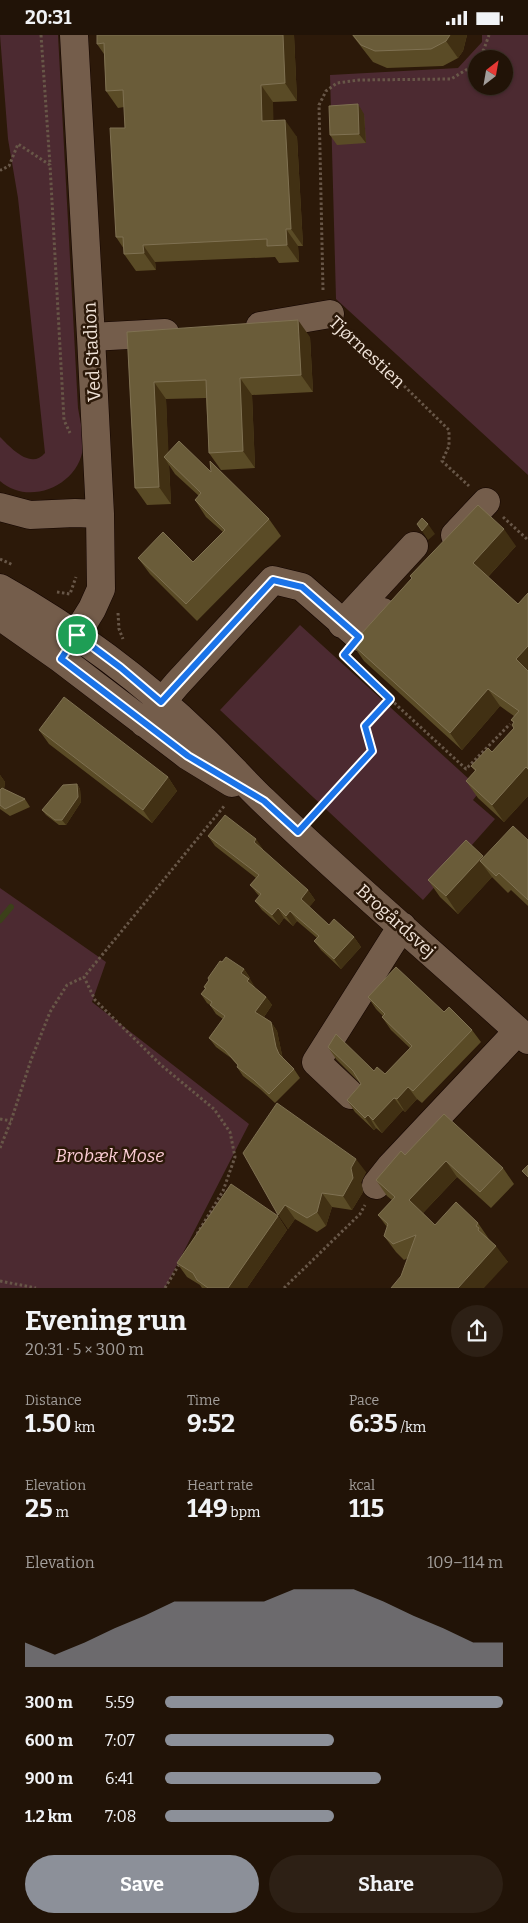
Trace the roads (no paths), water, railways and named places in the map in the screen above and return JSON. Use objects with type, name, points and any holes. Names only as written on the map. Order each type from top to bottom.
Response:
[{"type":"street","name":"Ved Stadion","points":[[61,659],[77,635],[101,589],[100,514],[92,337],[74,35]]},
{"type":"street","name":"Tjørnestien","points":[[239,327],[268,325],[330,313]]},
{"type":"street","points":[[92,337],[189,331]]},
{"type":"street","points":[[350,631],[486,502]]},
{"type":"street","points":[[0,507],[30,515],[100,514]]},
{"type":"street","points":[[350,631],[414,546]]},
{"type":"street","name":"Brogårdsvej","points":[[7,577],[30,605],[77,635],[121,668],[202,738],[264,801],[523,1035]]},
{"type":"street","points":[[144,723],[273,580],[302,587],[350,631]]},
{"type":"street","name":"Brogårdsvej","points":[[0,616],[61,659],[188,756],[264,801]]},
{"type":"street","points":[[351,1095],[316,1062],[402,926]]},
{"type":"street","points":[[376,1185],[392,1166],[523,1035]]},
{"type":"waterway","points":[[0,920],[11,907]]},
{"type":"park label","name":"Brobæk Mose","points":[[110,1156]]}]
